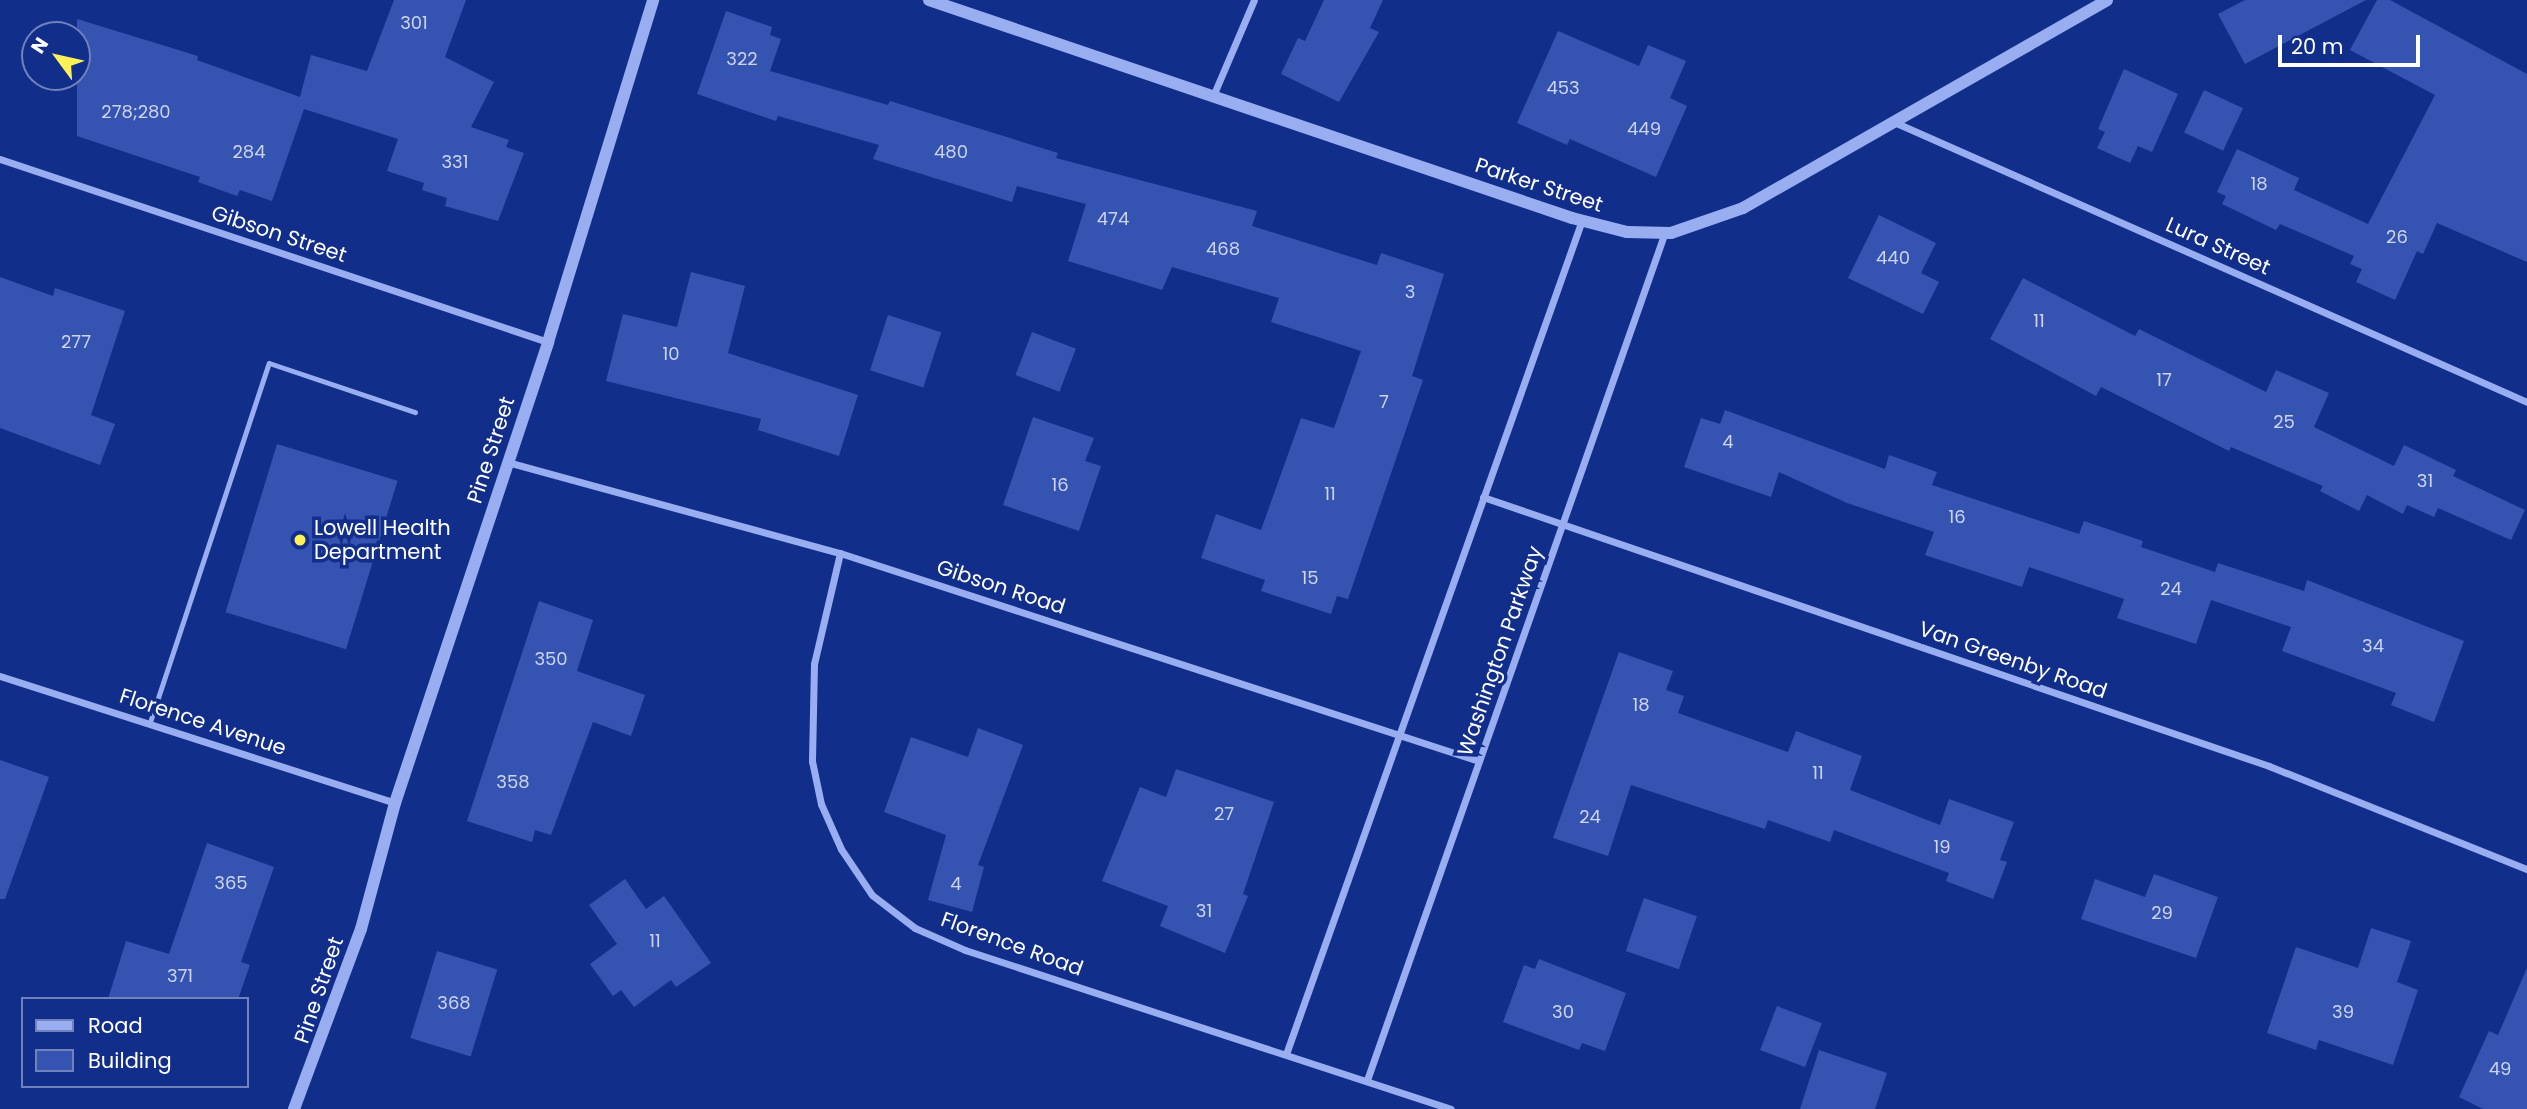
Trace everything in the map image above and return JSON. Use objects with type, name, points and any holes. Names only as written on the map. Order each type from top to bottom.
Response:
[{"type":"street","name":"Pine Street","points":[[294,1109],[360,929],[395,803],[548,342],[653,0]]},
{"type":"street","name":"Parker Street","points":[[929,0],[1582,220],[1627,232],[1665,232],[1743,208],[2107,0]]},
{"type":"street","points":[[1213,96],[1254,0]]},
{"type":"street","name":"Lura Street","points":[[1894,122],[2527,402]]},
{"type":"street","name":"Gibson Street","points":[[0,159],[548,342]]},
{"type":"street","points":[[1286,1054],[1582,220]]},
{"type":"street","name":"Washington Parkway","points":[[1367,1080],[1665,232]]},
{"type":"street","name":"Gibson Road","points":[[507,462],[840,553],[1479,761]]},
{"type":"street","name":"Van Greenby Road","points":[[1483,497],[2269,766],[2527,869]]},
{"type":"street","name":"Florence Road","points":[[840,553],[814,664],[812,761],[821,804],[841,849],[872,895],[915,928],[965,950],[1451,1109]]},
{"type":"street","name":"Florence Avenue","points":[[0,676],[150,722],[395,803]]},
{"type":"lane","points":[[150,722],[269,363],[415,412]]},
{"type":"building","points":[[394,0],[466,0],[445,57],[494,82],[471,127],[509,140],[506,147],[524,153],[498,221],[445,206],[447,198],[422,190],[424,183],[387,171],[398,139],[304,109],[272,201],[240,190],[237,196],[198,182],[200,177],[77,136],[77,91],[91,91],[91,23],[198,56],[197,60],[300,97],[311,55],[367,71]]},
{"type":"building","points":[[1324,0],[1383,0],[1370,28],[1379,32],[1339,102],[1281,74],[1298,38],[1305,41]]},
{"type":"building","points":[[2245,0],[2366,0],[2245,64],[2218,14]]},
{"type":"building","points":[[2377,0],[2390,0],[2527,74],[2527,262],[2437,223],[2423,254],[2417,251],[2395,300],[2356,282],[2362,269],[2350,264],[2354,256],[2280,224],[2276,230],[2222,204],[2226,196],[2217,192],[2237,149],[2299,178],[2294,190],[2368,224],[2435,95],[2350,50]]},
{"type":"building","points":[[726,11],[772,27],[770,35],[781,39],[770,71],[888,105],[890,101],[1058,153],[1056,158],[1257,211],[1252,226],[1377,265],[1381,253],[1444,274],[1412,376],[1423,380],[1348,599],[1337,596],[1331,614],[1261,591],[1265,580],[1201,558],[1216,514],[1261,530],[1301,418],[1334,428],[1361,351],[1271,322],[1279,298],[1172,267],[1162,290],[1068,261],[1086,204],[1017,186],[1012,202],[873,159],[879,145],[778,116],[776,121],[697,94]]},
{"type":"building","points":[[1558,31],[1639,66],[1648,45],[1686,61],[1670,98],[1687,106],[1656,177],[1570,139],[1567,145],[1517,123]]},
{"type":"building","points":[[2124,69],[2178,94],[2152,152],[2138,146],[2130,163],[2097,148],[2105,132],[2098,129]]},
{"type":"building","points":[[2204,90],[2243,108],[2223,151],[2184,133]]},
{"type":"building","points":[[1879,215],[1936,243],[1921,273],[1939,282],[1923,314],[1848,278]]},
{"type":"building","points":[[691,272],[745,286],[728,353],[858,395],[839,456],[758,430],[761,419],[606,381],[623,314],[677,327]]},
{"type":"building","points":[[0,277],[53,296],[55,288],[125,311],[91,415],[115,424],[100,465],[0,428]]},
{"type":"building","points":[[2023,278],[2135,336],[2139,329],[2266,392],[2276,370],[2329,393],[2314,427],[2394,466],[2404,445],[2456,470],[2453,476],[2525,510],[2511,540],[2438,508],[2434,517],[2407,505],[2403,514],[2367,495],[2359,511],[2320,491],[2323,486],[2231,447],[2229,451],[2101,387],[2096,396],[1990,339]]},
{"type":"building","points":[[888,315],[941,332],[923,387],[870,370]]},
{"type":"building","points":[[1032,332],[1076,349],[1059,392],[1016,375]]},
{"type":"building","points":[[1725,410],[1885,469],[1889,455],[1937,472],[1932,485],[2079,534],[2084,521],[2143,541],[2141,547],[2215,572],[2218,563],[2304,591],[2307,580],[2464,641],[2434,722],[2391,705],[2396,693],[2282,651],[2291,627],[2211,600],[2196,644],[2117,618],[2124,599],[2029,567],[2022,587],[1925,555],[1934,532],[1847,503],[1779,472],[1771,497],[1684,467],[1701,418],[1720,424]]},
{"type":"building","points":[[1033,417],[1094,438],[1085,461],[1101,466],[1079,531],[1003,505]]},
{"type":"building","points":[[277,444],[397,481],[346,649],[226,612]]},
{"type":"building","points":[[539,601],[593,620],[577,671],[645,695],[631,736],[593,722],[551,835],[535,830],[532,842],[467,821]]},
{"type":"building","points":[[1619,652],[1673,671],[1666,690],[1684,696],[1678,713],[1788,752],[1796,731],[1862,756],[1850,790],[1940,825],[1949,799],[2014,822],[2000,860],[2007,862],[1993,899],[1946,881],[1949,873],[1834,830],[1830,842],[1768,820],[1765,829],[1631,785],[1608,856],[1553,838]]},
{"type":"building","points":[[978,728],[1023,745],[978,865],[984,867],[972,912],[928,900],[946,835],[884,812],[911,737],[968,757]]},
{"type":"building","points":[[0,760],[49,777],[5,899],[0,899]]},
{"type":"building","points":[[1176,769],[1274,802],[1243,894],[1248,896],[1225,953],[1160,926],[1168,906],[1102,881],[1140,787],[1166,797]]},
{"type":"building","points":[[207,843],[274,867],[241,962],[250,965],[239,997],[109,997],[126,941],[169,954]]},
{"type":"building","points":[[2154,874],[2218,897],[2196,958],[2081,919],[2095,879],[2145,897]]},
{"type":"building","points":[[625,879],[646,909],[664,896],[711,963],[676,987],[671,980],[634,1007],[621,990],[613,996],[590,964],[617,944],[589,905]]},
{"type":"building","points":[[1644,898],[1697,916],[1679,969],[1626,951]]},
{"type":"building","points":[[2371,928],[2411,941],[2397,982],[2418,990],[2393,1065],[2319,1040],[2316,1050],[2267,1033],[2296,947],[2358,968]]},
{"type":"building","points":[[437,951],[497,969],[471,1056],[410,1038]]},
{"type":"building","points":[[1539,959],[1626,993],[1605,1051],[1582,1043],[1579,1050],[1503,1022],[1524,965],[1535,969]]},
{"type":"building","points":[[2527,968],[2527,1109],[2483,1109],[2459,1097],[2489,1031],[2498,1035]]},
{"type":"building","points":[[1777,1006],[1822,1023],[1805,1067],[1760,1050]]},
{"type":"building","points":[[1819,1050],[1887,1073],[1875,1109],[1800,1109]]},
{"type":"place","name":"Lowell Health Department","points":[[300,540]]}]
